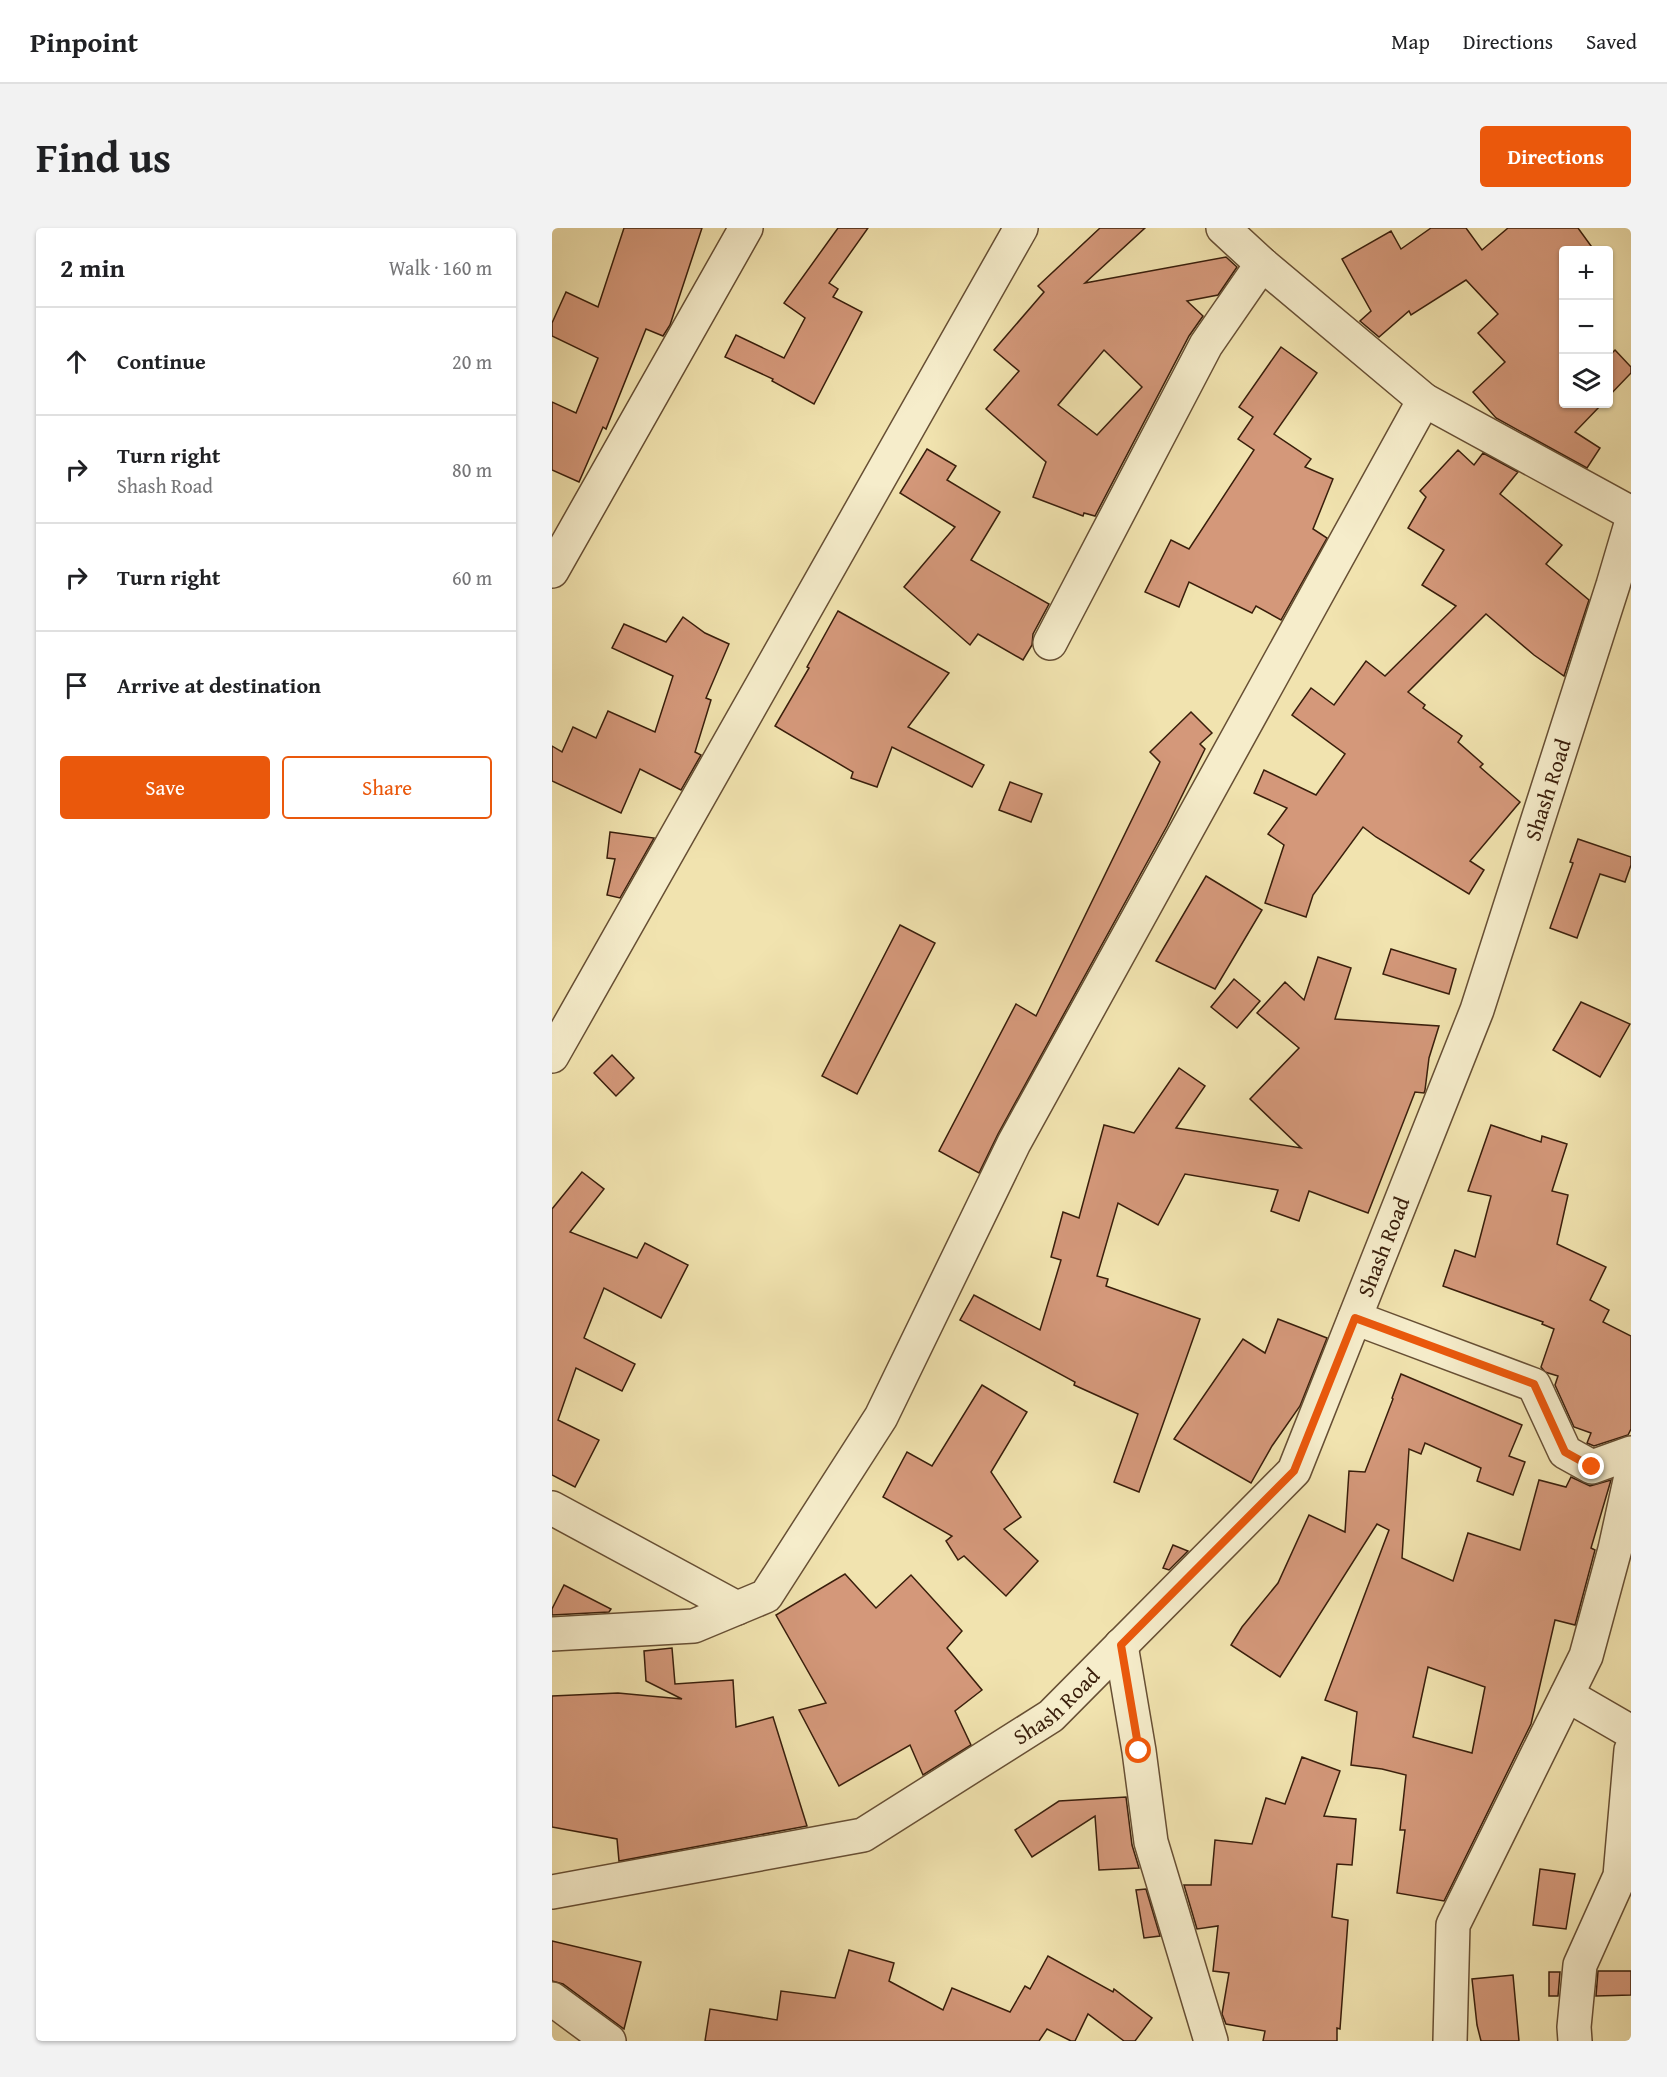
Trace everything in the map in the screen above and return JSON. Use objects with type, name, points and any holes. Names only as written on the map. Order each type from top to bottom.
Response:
[{"type":"street","points":[[552,571],[746,228]]},
{"type":"street","points":[[552,1056],[1021,228]]},
{"type":"street","points":[[1223,228],[1262,264],[1424,400],[1631,513]]},
{"type":"street","points":[[1050,643],[1206,345],[1262,264]]},
{"type":"street","points":[[552,1634],[693,1626],[766,1596],[881,1417],[1014,1143],[1424,400]]},
{"type":"street","name":"Shash Road","points":[[552,1892],[863,1835],[1051,1716],[1294,1471],[1477,1010],[1631,524]]},
{"type":"street","points":[[1355,1318],[1534,1384],[1565,1452],[1592,1467],[1631,1453]]},
{"type":"street","points":[[1450,2041],[1453,1925],[1586,1656],[1615,1549],[1631,1476]]},
{"type":"street","points":[[552,1508],[737,1608]]},
{"type":"street","points":[[1121,1645],[1139,1751],[1150,1842],[1211,2041]]},
{"type":"street","points":[[1567,1695],[1631,1732]]},
{"type":"street","points":[[1575,2041],[1574,2027],[1580,1965],[1620,1876],[1631,1750]]},
{"type":"street","points":[[552,1999],[609,2041]]},
{"type":"building","points":[[624,228],[702,228],[670,325],[663,336],[646,329],[606,429],[603,427],[579,482],[552,470],[552,402],[576,413],[598,358],[552,336],[552,323],[566,292],[598,307]]},
{"type":"building","points":[[838,228],[868,228],[829,283],[838,289],[833,297],[862,312],[814,404],[772,381],[773,379],[725,357],[736,335],[784,358],[805,318],[784,303]]},
{"type":"building","points":[[1100,228],[1145,228],[1085,283],[1226,257],[1237,267],[1218,295],[1187,301],[1203,316],[1189,336],[1095,516],[1084,513],[1083,516],[1033,497],[1046,462],[986,409],[1019,371],[994,350],[1044,292],[1038,286]],"holes":[[[1104,350],[1142,387],[1097,435],[1058,405]]]},
{"type":"building","points":[[1431,228],[1466,228],[1482,250],[1508,228],[1578,228],[1591,246],[1559,246],[1559,408],[1598,408],[1575,432],[1600,448],[1587,468],[1496,418],[1473,392],[1505,362],[1478,333],[1498,314],[1466,280],[1411,315],[1409,311],[1379,337],[1360,321],[1371,311],[1342,259],[1391,231],[1401,249]]},
{"type":"building","points":[[1281,347],[1317,373],[1274,434],[1311,459],[1305,467],[1333,479],[1313,529],[1327,538],[1281,620],[1256,606],[1252,613],[1189,582],[1179,607],[1145,592],[1171,540],[1189,549],[1254,450],[1238,439],[1253,417],[1239,407]]},
{"type":"building","points":[[1615,350],[1631,367],[1631,373],[1613,392],[1613,354]]},
{"type":"building","points":[[927,449],[956,466],[947,480],[1000,512],[971,560],[1049,604],[1033,634],[1032,645],[1023,660],[978,634],[970,645],[904,587],[955,527],[900,493]]},
{"type":"building","points":[[1458,450],[1474,465],[1483,453],[1518,472],[1500,494],[1562,545],[1546,564],[1589,600],[1564,676],[1534,655],[1486,614],[1408,692],[1425,705],[1423,708],[1462,736],[1458,742],[1483,764],[1480,767],[1520,802],[1470,861],[1484,870],[1469,894],[1363,827],[1313,895],[1306,917],[1265,903],[1284,845],[1268,834],[1287,808],[1254,793],[1264,770],[1316,795],[1345,754],[1292,715],[1311,688],[1334,705],[1366,661],[1385,676],[1456,606],[1422,585],[1444,550],[1408,528],[1426,497],[1420,491]]},
{"type":"building","points":[[838,611],[949,673],[908,727],[984,765],[972,787],[892,747],[877,787],[851,778],[853,772],[775,726],[809,668],[807,667]]},
{"type":"building","points":[[683,617],[705,633],[729,644],[706,698],[711,700],[695,752],[701,755],[681,790],[640,769],[621,813],[552,781],[552,746],[562,752],[573,727],[596,738],[608,711],[655,732],[673,676],[612,648],[624,624],[666,642]]},
{"type":"building","points":[[1191,712],[1212,733],[1200,744],[1205,749],[1167,826],[998,1134],[979,1173],[939,1151],[1016,1004],[1036,1016],[1160,762],[1150,752]]},
{"type":"building","points":[[1010,782],[1042,794],[1031,822],[999,810]]},
{"type":"building","points":[[610,832],[654,838],[620,898],[607,895],[615,859],[607,858]]},
{"type":"building","points":[[1578,839],[1631,857],[1631,865],[1625,882],[1600,874],[1577,938],[1550,928],[1573,863],[1570,862]]},
{"type":"building","points":[[1206,876],[1262,910],[1215,989],[1156,961]]},
{"type":"building","points":[[900,925],[935,943],[857,1094],[822,1076]]},
{"type":"building","points":[[1391,949],[1456,969],[1449,994],[1383,974]]},
{"type":"building","points":[[1318,957],[1351,968],[1335,1019],[1439,1026],[1429,1058],[1424,1093],[1415,1092],[1368,1213],[1309,1191],[1299,1221],[1271,1211],[1278,1190],[1185,1174],[1158,1225],[1118,1203],[1097,1276],[1108,1279],[1106,1286],[1200,1319],[1139,1492],[1114,1482],[1138,1414],[1074,1385],[1075,1382],[960,1320],[974,1295],[1040,1330],[1061,1260],[1051,1257],[1063,1212],[1079,1218],[1104,1125],[1134,1133],[1179,1068],[1205,1086],[1176,1128],[1301,1148],[1250,1099],[1299,1048],[1257,1013],[1285,982],[1304,1000]]},
{"type":"building","points":[[1234,979],[1260,1001],[1237,1028],[1211,1007]]},
{"type":"building","points":[[1581,1002],[1630,1024],[1600,1077],[1553,1050]]},
{"type":"building","points":[[612,1055],[634,1078],[616,1096],[594,1073]]},
{"type":"building","points":[[1491,1125],[1541,1142],[1542,1136],[1567,1144],[1552,1191],[1568,1195],[1557,1244],[1606,1267],[1590,1300],[1609,1310],[1603,1322],[1631,1336],[1631,1429],[1628,1435],[1594,1446],[1587,1443],[1591,1433],[1574,1427],[1555,1385],[1558,1376],[1545,1372],[1541,1367],[1554,1329],[1542,1324],[1543,1322],[1443,1286],[1455,1250],[1475,1257],[1491,1196],[1468,1191]]},
{"type":"building","points":[[582,1172],[604,1189],[570,1232],[637,1258],[645,1243],[688,1265],[661,1318],[604,1288],[584,1338],[635,1364],[622,1391],[576,1368],[558,1420],[599,1440],[575,1487],[552,1475],[552,1209]]},
{"type":"building","points":[[1278,1319],[1327,1338],[1300,1406],[1272,1446],[1251,1483],[1174,1439],[1243,1339],[1265,1353]]},
{"type":"building","points":[[1401,1374],[1522,1425],[1509,1456],[1525,1462],[1513,1495],[1477,1481],[1481,1468],[1425,1443],[1421,1454],[1409,1449],[1402,1558],[1453,1581],[1468,1533],[1520,1550],[1539,1480],[1566,1487],[1571,1477],[1590,1486],[1611,1480],[1591,1548],[1595,1550],[1575,1625],[1555,1620],[1531,1724],[1444,1901],[1397,1893],[1405,1830],[1400,1830],[1406,1775],[1351,1765],[1357,1712],[1325,1700],[1389,1530],[1377,1524],[1280,1677],[1231,1645],[1242,1627],[1278,1583],[1309,1515],[1345,1532],[1349,1471],[1365,1472]],"holes":[[[1428,1667],[1485,1687],[1472,1753],[1413,1737]]]},
{"type":"building","points":[[982,1385],[1027,1412],[991,1472],[1021,1517],[1004,1529],[1038,1561],[1006,1596],[964,1556],[958,1560],[946,1541],[952,1536],[883,1497],[907,1452],[932,1466]]},
{"type":"building","points":[[1173,1545],[1188,1551],[1169,1570],[1163,1568]]},
{"type":"building","points":[[845,1574],[876,1608],[911,1575],[962,1631],[947,1648],[982,1690],[955,1711],[971,1745],[923,1775],[910,1745],[839,1786],[799,1710],[826,1703],[776,1615]]},
{"type":"building","points":[[564,1585],[611,1609],[609,1612],[552,1615],[552,1609]]},
{"type":"building","points":[[672,1648],[675,1684],[733,1680],[736,1727],[773,1717],[807,1826],[619,1861],[617,1839],[552,1827],[552,1696],[618,1693],[682,1699],[646,1681],[644,1651]]},
{"type":"building","points":[[1302,1757],[1340,1771],[1324,1816],[1356,1819],[1352,1865],[1337,1864],[1332,1917],[1348,1920],[1340,2029],[1337,2028],[1337,2041],[1263,2041],[1265,2031],[1226,2024],[1222,2014],[1229,1973],[1213,1971],[1218,1926],[1197,1929],[1184,1885],[1211,1885],[1215,1840],[1252,1844],[1266,1798],[1285,1804]]},
{"type":"building","points":[[1126,1797],[1132,1845],[1139,1868],[1099,1870],[1095,1816],[1032,1857],[1015,1830],[1059,1801]]},
{"type":"building","points":[[1540,1869],[1575,1874],[1566,1929],[1533,1925]]},
{"type":"building","points":[[1146,1889],[1160,1936],[1144,1938],[1136,1890]]},
{"type":"building","points":[[552,1941],[641,1962],[624,2029],[563,1984],[552,1981]]},
{"type":"building","points":[[849,1950],[894,1963],[889,1981],[943,2010],[952,1988],[1010,2012],[1025,1986],[1030,1989],[1048,1956],[1113,1992],[1114,1989],[1152,2018],[1135,2041],[1124,2041],[1088,2014],[1075,2041],[1047,2029],[1039,2041],[705,2041],[710,2009],[777,2020],[781,1991],[835,1998]]},
{"type":"building","points":[[1598,1971],[1631,1971],[1631,1995],[1596,1996]]},
{"type":"building","points":[[1549,1972],[1560,1972],[1558,1996],[1549,1996]]},
{"type":"building","points":[[1513,1975],[1519,2041],[1481,2041],[1472,1979]]},
{"type":"route","points":[[1139,1751],[1121,1645],[1294,1471],[1355,1318],[1534,1384],[1565,1452],[1592,1467]]}]
